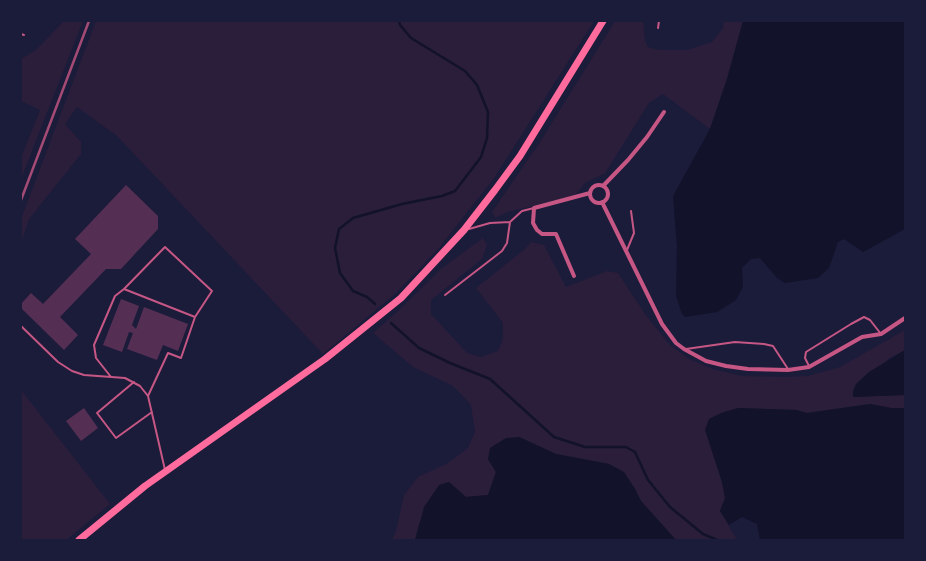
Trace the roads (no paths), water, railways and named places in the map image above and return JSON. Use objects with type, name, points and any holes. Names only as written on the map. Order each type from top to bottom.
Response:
[{"type":"main road","points":[[79,540],[145,486],[325,359],[401,298],[464,230],[520,156],[603,21]]},
{"type":"street","points":[[603,186],[642,143],[664,112]]},
{"type":"street","points":[[597,185],[603,186],[606,188],[608,195],[605,201],[593,201],[590,196],[590,190],[597,185]]},
{"type":"street","points":[[574,276],[556,234],[542,234],[537,230],[533,223],[534,208],[590,193]]},
{"type":"street","points":[[602,202],[656,314],[668,333],[684,349],[706,360],[726,366],[748,369],[788,370],[809,367],[862,337],[881,334],[905,318]]},
{"type":"lane","points":[[658,28],[659,21]]},
{"type":"lane","points":[[445,295],[502,251],[507,243],[510,222],[522,211],[534,208]]},
{"type":"lane","points":[[627,252],[634,233],[631,211]]},
{"type":"lane","points":[[464,230],[490,223],[510,222]]},
{"type":"lane","points":[[111,377],[96,358],[94,345],[116,296],[124,290],[165,247],[212,291],[195,317],[181,358],[168,353],[148,396]]},
{"type":"lane","points":[[124,290],[195,317]]},
{"type":"lane","points":[[809,367],[805,358],[806,352],[864,317],[870,320],[881,334]]},
{"type":"lane","points":[[21,326],[58,362],[72,371],[84,375],[125,378],[140,386],[148,396],[165,471]]},
{"type":"lane","points":[[684,349],[735,342],[764,344],[773,346],[788,370]]},
{"type":"lane","points":[[134,382],[97,413],[116,438],[152,412]]},
{"type":"waterway","points":[[375,304],[367,297],[353,291],[340,273],[335,248],[339,229],[353,218],[402,204],[442,196],[455,191],[481,157],[487,138],[488,112],[477,85],[465,71],[411,38],[400,25],[399,21]]},
{"type":"waterway","points":[[391,323],[419,348],[450,363],[490,379],[554,437],[585,447],[626,447],[635,452],[648,480],[670,507],[703,534],[717,540]]},
{"type":"railway","points":[[21,200],[89,21]]}]
